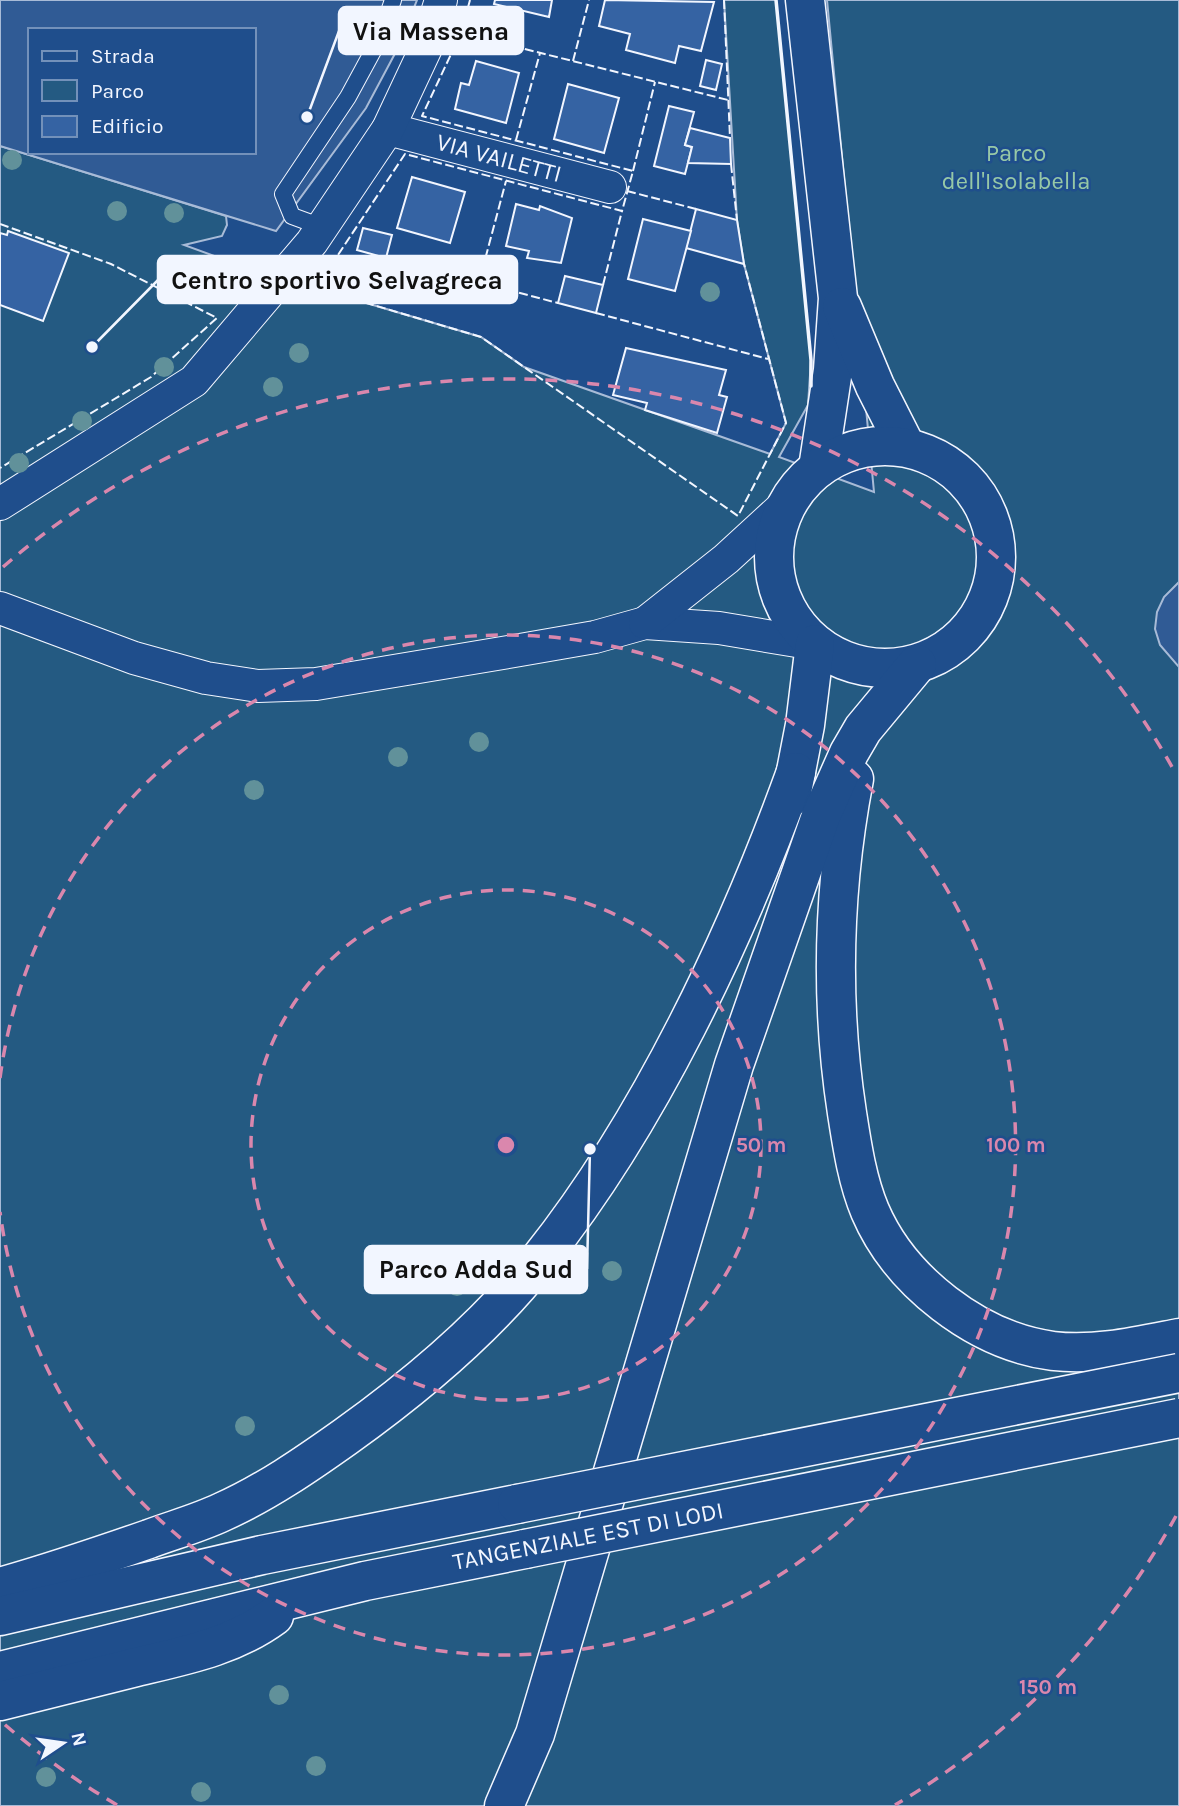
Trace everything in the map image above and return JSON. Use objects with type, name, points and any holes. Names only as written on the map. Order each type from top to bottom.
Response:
[{"type":"main road","points":[[805,0],[838,298],[834,370],[818,468]]},
{"type":"main road","points":[[838,298],[875,386],[906,447]]},
{"type":"main road","points":[[875,446],[906,447],[941,460],[970,485],[989,518],[996,554],[991,590],[975,622],[949,648],[916,664],[881,669],[846,662],[815,644],[789,615],[775,579],[774,540],[786,504],[800,484],[818,468],[844,452],[875,446]]},
{"type":"main road","points":[[734,1065],[806,725],[815,644]]},
{"type":"main road","points":[[504,1806],[535,1734],[734,1065],[821,816],[849,752],[863,729],[916,664]]},
{"type":"main road","points":[[863,729],[844,830],[837,912],[836,1003],[843,1087],[853,1153],[870,1211],[898,1259],[927,1289],[991,1333],[1019,1344],[1054,1351],[1089,1352],[1179,1338]]},
{"type":"main road","points":[[0,1587],[89,1560],[223,1512],[313,1459],[401,1397],[477,1326],[539,1261],[623,1139],[657,1082],[767,851],[796,772]]},
{"type":"main road","name":"TANGENZIALE EST DI LODI","points":[[0,1616],[261,1555],[1179,1373]]},
{"type":"main road","name":"TANGENZIALE EST DI LODI","points":[[0,1671],[299,1597],[524,1549],[1179,1419]]},
{"type":"main road","points":[[0,1700],[227,1643],[256,1629],[299,1597]]},
{"type":"street","points":[[0,504],[194,381],[317,234],[388,129],[425,48],[441,0]]},
{"type":"street","name":"VIA VAILETTI","points":[[388,129],[610,187]]},
{"type":"street","points":[[0,608],[134,658],[206,678],[258,686],[316,684],[595,637],[645,622],[726,559],[786,504]]},
{"type":"street","points":[[645,622],[719,628],[815,644]]},
{"type":"lane","points":[[317,234],[292,216],[284,194],[348,97],[380,38],[393,0]]},
{"type":"green space","name":"Parco dell'Isolabella","points":[[724,0],[776,0],[811,360],[808,405],[779,457],[874,492],[827,0],[1179,0],[1179,1806],[0,1806],[0,146],[226,216],[227,225],[222,236],[184,245],[300,287],[302,284],[481,337],[524,367],[770,454],[786,423],[744,264],[737,220]]},
{"type":"shaded area","points":[[0,0],[417,0],[399,46],[366,108],[276,231],[0,146]]},
{"type":"shaded area","points":[[1179,582],[1179,667],[1160,645],[1155,629],[1157,612],[1164,597]]},
{"type":"building","points":[[495,0],[552,0],[549,17],[494,4]]},
{"type":"building","points":[[605,0],[714,2],[701,51],[679,46],[675,63],[626,50],[630,34],[599,26]]},
{"type":"building","points":[[706,60],[722,64],[716,90],[700,86]]},
{"type":"building","points":[[476,61],[519,73],[506,123],[455,109],[461,83],[469,85]]},
{"type":"building","points":[[568,84],[619,98],[604,153],[554,139]]},
{"type":"building","points":[[669,106],[694,112],[685,145],[692,147],[685,174],[654,166]]},
{"type":"building","points":[[690,128],[730,138],[731,164],[688,163],[692,147],[685,145]]},
{"type":"building","points":[[412,177],[465,192],[450,243],[397,228]]},
{"type":"building","points":[[516,204],[539,210],[540,206],[572,218],[561,263],[527,258],[529,251],[506,246]]},
{"type":"building","points":[[696,209],[737,220],[744,264],[686,248]]},
{"type":"building","points":[[643,219],[691,231],[675,291],[628,279]]},
{"type":"building","points":[[363,228],[392,235],[386,258],[357,250]]},
{"type":"building","points":[[8,231],[69,253],[43,321],[0,305],[0,233],[7,235]]},
{"type":"building","points":[[565,276],[603,285],[596,313],[558,303]]},
{"type":"building","points":[[626,348],[726,370],[719,395],[727,397],[717,433],[645,410],[647,403],[613,395]]},
{"type":"fence","points":[[470,0],[461,33],[728,100]]},
{"type":"fence","points":[[573,61],[589,0]]},
{"type":"fence","points":[[724,0],[730,138]]},
{"type":"fence","points":[[461,33],[422,116],[633,171],[622,211],[405,154],[316,288],[481,337],[738,516],[786,423],[744,264]]},
{"type":"fence","points":[[516,140],[540,53]]},
{"type":"fence","points":[[633,171],[655,82]]},
{"type":"fence","points":[[731,164],[737,220]]},
{"type":"fence","points":[[479,282],[506,181]]},
{"type":"fence","points":[[627,191],[696,209]]},
{"type":"fence","points":[[603,285],[622,211]]},
{"type":"fence","points":[[0,224],[111,264],[217,318],[151,377],[0,468]]},
{"type":"fence","points":[[386,258],[558,303]]},
{"type":"fence","points":[[596,313],[768,359]]},
{"type":"wall","points":[[776,0],[811,360],[811,386]]},
{"type":"place","name":"Via Massena","points":[[307,117]]},
{"type":"place","name":"Centro sportivo Selvagreca","points":[[92,347]]},
{"type":"place","name":"Parco Adda Sud","points":[[590,1149]]}]
